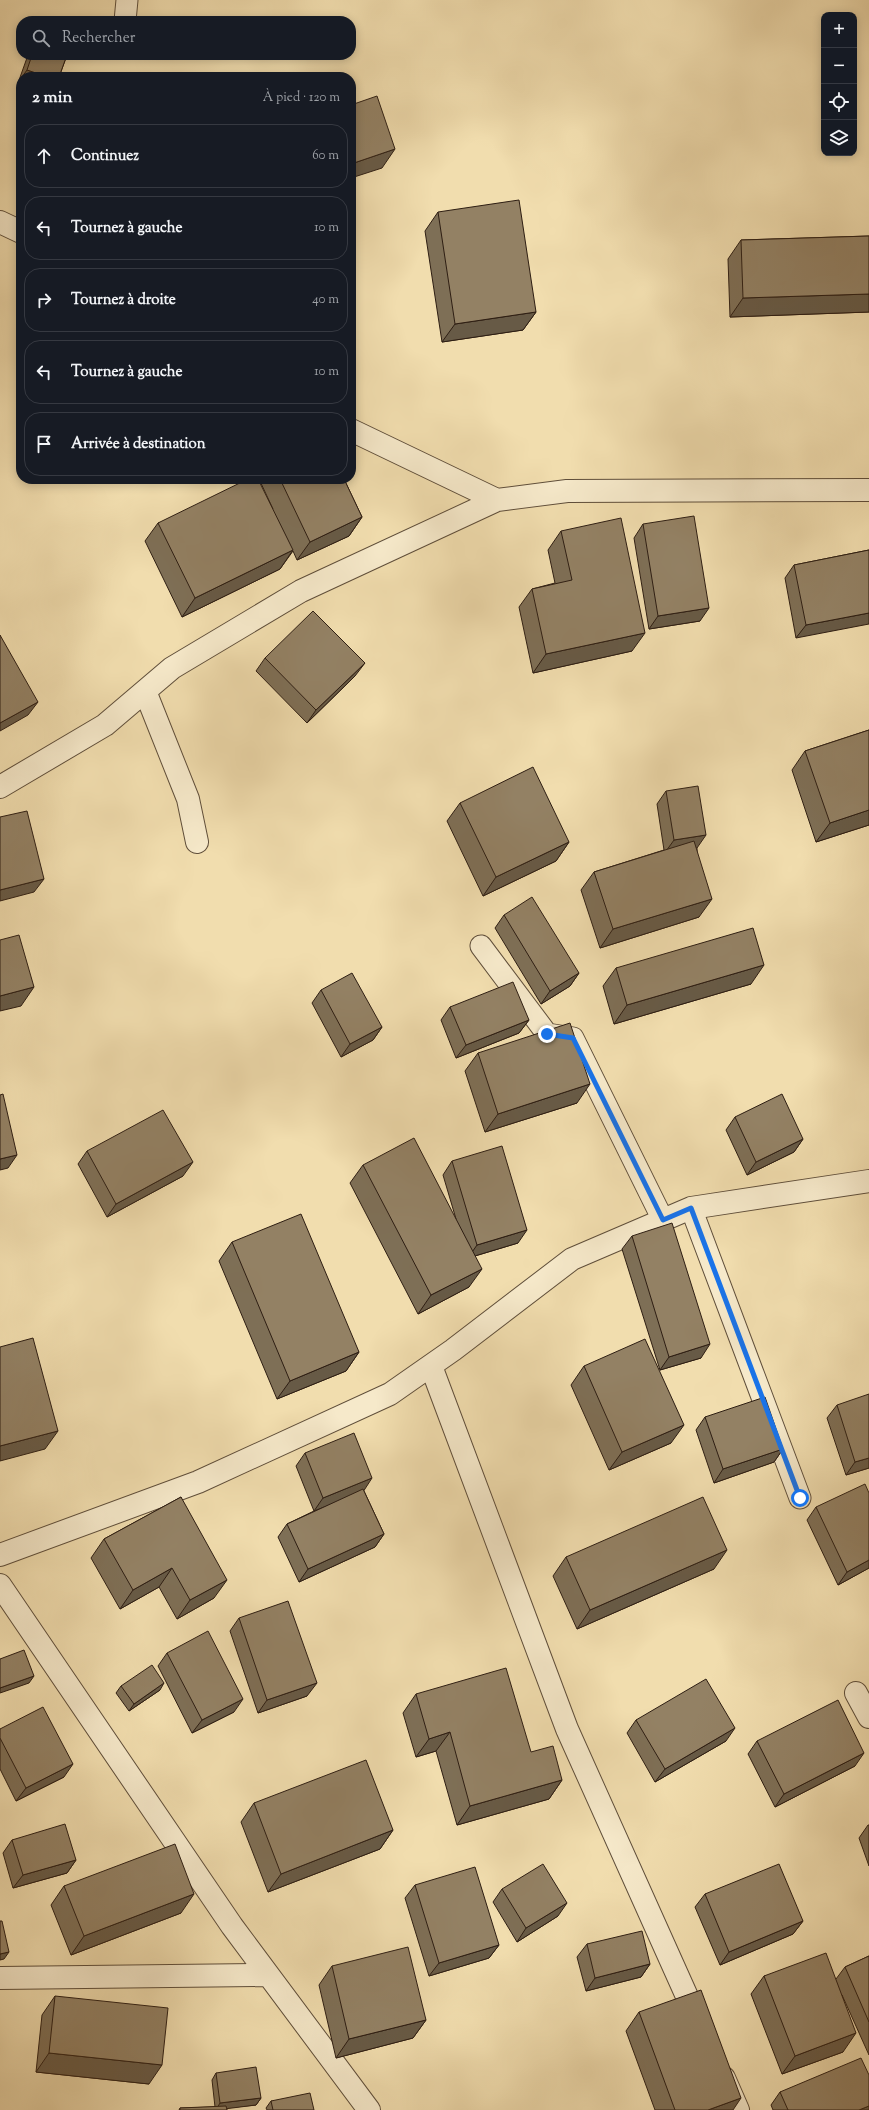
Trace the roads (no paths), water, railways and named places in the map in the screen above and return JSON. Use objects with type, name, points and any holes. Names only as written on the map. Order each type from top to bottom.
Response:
[{"type":"street","points":[[0,222],[16,230]]},
{"type":"street","points":[[356,432],[497,500]]},
{"type":"street","points":[[0,787],[105,725],[172,668],[301,591],[497,500],[567,491],[869,490]]},
{"type":"street","points":[[145,691],[188,799],[196,842]]},
{"type":"street","points":[[0,1555],[198,1482],[390,1394],[431,1366],[572,1259],[691,1208],[869,1181]]},
{"type":"street","points":[[431,1366],[567,1729],[706,2038]]},
{"type":"street","points":[[0,1585],[267,1975],[369,2110]]},
{"type":"street","points":[[856,1694],[869,1717]]},
{"type":"street","points":[[0,1978],[267,1975]]},
{"type":"street","points":[[716,2060],[738,2110]]},
{"type":"lane","points":[[125,16],[127,0]]},
{"type":"lane","points":[[481,946],[547,1034],[573,1038],[663,1220]]},
{"type":"lane","points":[[691,1208],[800,1498]]}]
